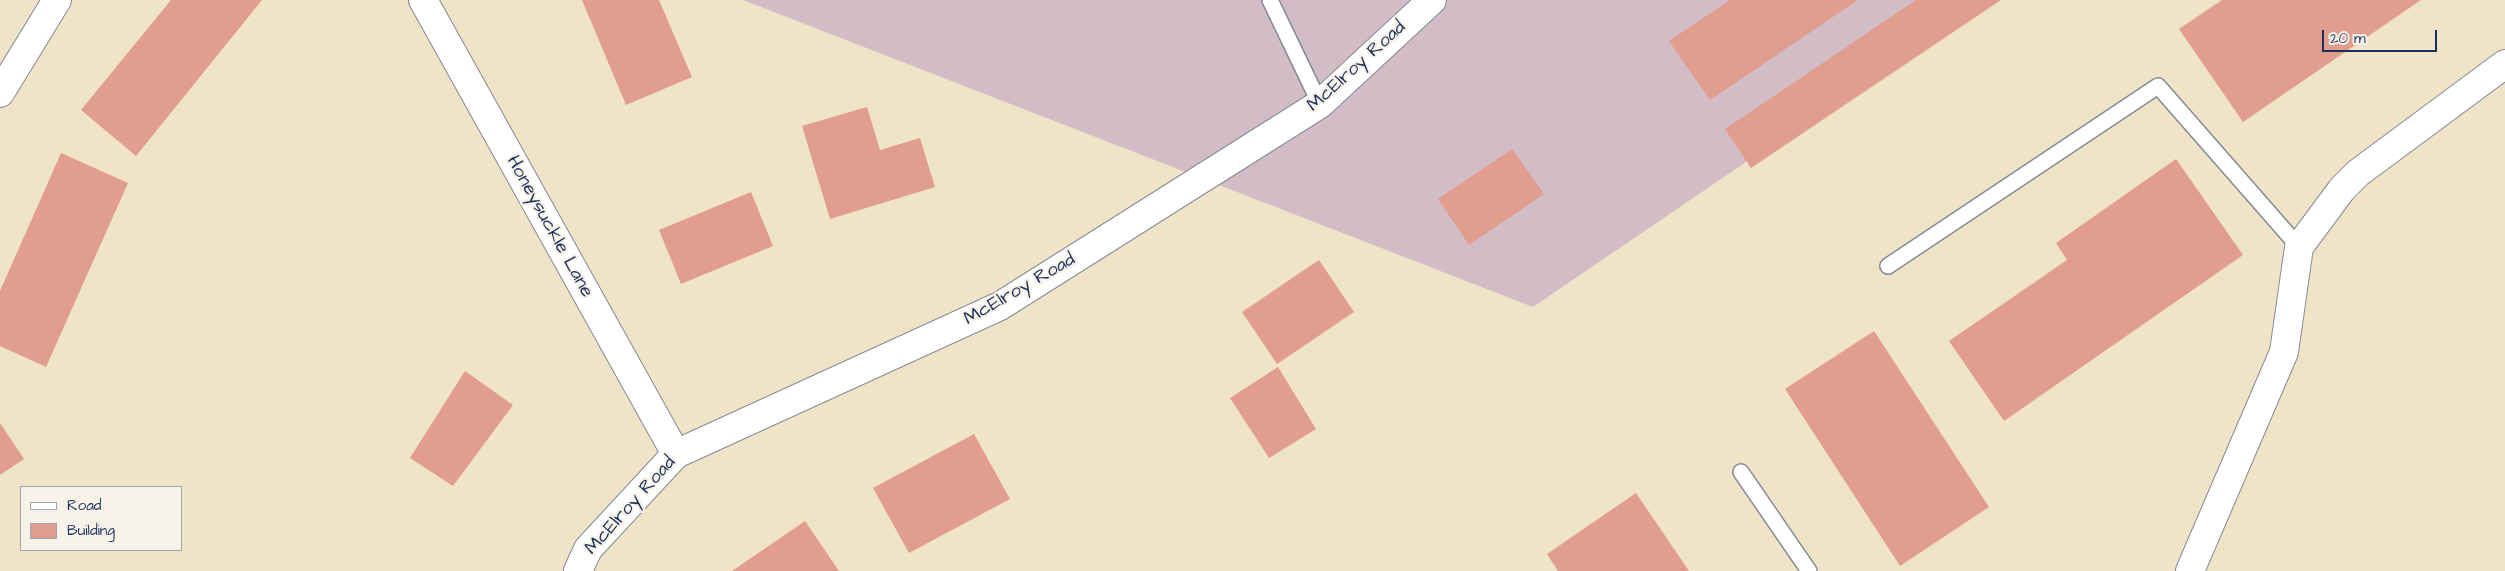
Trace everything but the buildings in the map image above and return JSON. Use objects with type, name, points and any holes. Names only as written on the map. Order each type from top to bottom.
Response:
[{"type":"street","points":[[0,93],[57,0]]},
{"type":"street","name":"Honeysuckle Lane","points":[[423,0],[676,454]]},
{"type":"street","name":"McElroy Road","points":[[578,571],[588,549],[676,454],[1000,306],[1320,104],[1432,0]]},
{"type":"street","points":[[2190,571],[2284,352],[2300,247],[2342,189],[2358,173],[2505,64]]},
{"type":"lane","points":[[1270,0],[1320,104]]},
{"type":"lane","points":[[1888,266],[2158,86],[2300,247]]},
{"type":"lane","points":[[1741,472],[1809,571]]},
{"type":"shaded area","points":[[743,0],[1984,0],[1533,307]]}]
